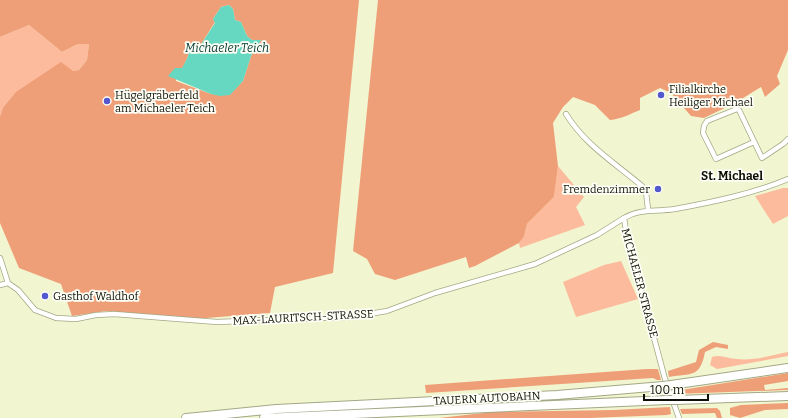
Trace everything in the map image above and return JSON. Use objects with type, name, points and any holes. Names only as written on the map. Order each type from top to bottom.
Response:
[{"type":"highway","name":"TAUERN AUTOBAHN","points":[[186,418],[276,408],[557,395],[667,385],[788,368]]},
{"type":"highway","name":"TAUERN AUTOBAHN","points":[[264,418],[788,396]]},
{"type":"street","points":[[754,142],[716,159],[703,134],[703,129],[707,121],[737,109],[739,110],[762,158],[788,139]]},
{"type":"street","points":[[566,114],[576,129],[599,153],[625,171],[642,186],[646,192],[648,210]]},
{"type":"street","name":"MICHAELER STRASSE","points":[[680,418],[665,380],[627,237],[624,218],[632,213],[648,210],[669,210],[734,197],[788,179]]},
{"type":"street","name":"MAX-LAURITSCH-STRASSE","points":[[8,283],[18,290],[35,310],[56,318],[76,319],[96,315],[114,314],[217,322],[351,317],[387,311],[435,293],[535,264],[597,235],[624,218]]},
{"type":"street","points":[[0,258],[8,283],[0,284]]},
{"type":"shaded area","points":[[0,0],[359,0],[333,273],[275,287],[270,313],[194,319],[106,311],[72,316],[61,284],[19,268],[0,223],[0,117],[3,108],[16,92],[61,62],[73,71],[79,70],[87,60],[89,44],[78,44],[62,52],[29,25],[0,37]],"holes":[[[229,5],[233,9],[235,20],[241,22],[247,36],[252,40],[261,40],[251,56],[243,81],[229,95],[211,94],[176,81],[175,68],[182,69],[191,46],[200,46],[215,22],[213,19],[221,7]]]},
{"type":"shaded area","points":[[378,0],[788,0],[788,50],[777,76],[780,84],[765,97],[761,87],[735,103],[704,118],[691,116],[671,93],[660,88],[640,98],[640,110],[610,120],[595,105],[573,97],[563,107],[553,123],[558,166],[554,197],[527,224],[524,237],[519,243],[469,268],[466,257],[395,280],[375,274],[367,259],[353,251]]},
{"type":"shaded area","points":[[29,25],[62,52],[78,44],[89,44],[87,60],[79,70],[73,71],[0,117],[0,37]]},
{"type":"shaded area","points":[[558,166],[584,197],[576,207],[585,225],[520,248],[519,243],[524,237],[527,224],[554,197]]},
{"type":"shaded area","points":[[788,188],[788,216],[773,224],[755,196]]},
{"type":"shaded area","points":[[621,261],[638,299],[576,317],[563,282],[604,265]]},
{"type":"shaded area","points":[[713,342],[728,345],[728,349],[716,347],[705,352],[700,366],[694,373],[669,377],[668,371],[696,362],[699,350]]},
{"type":"shaded area","points":[[788,352],[788,356],[717,369],[710,365],[712,357],[715,356],[734,359],[750,359]]},
{"type":"shaded area","points":[[658,369],[661,380],[653,378],[426,393],[425,385]]},
{"type":"shaded area","points":[[788,373],[788,381],[764,385],[765,390],[788,388],[788,390],[675,394],[675,391]]},
{"type":"shaded area","points":[[788,403],[788,409],[765,410],[740,418],[730,415],[730,408],[741,405]]},
{"type":"shaded area","points":[[670,407],[671,414],[667,415],[590,418],[439,418],[492,412],[614,410]]},
{"type":"shaded area","points":[[717,408],[720,411],[722,418],[717,418],[715,413],[682,414],[680,409]]},
{"type":"water","name":"Michaeler Teich","points":[[229,5],[233,9],[235,20],[241,22],[247,36],[252,40],[261,40],[251,56],[243,81],[230,95],[220,96],[211,94],[168,76],[175,68],[182,68],[187,59],[191,46],[200,46],[215,23],[213,19],[221,7]]},
{"type":"place","name":"Filialkirche Heiliger Michael","points":[[661,95]]},
{"type":"place","name":"Hügelgräberfeld am Michaeler Teich","points":[[107,101]]},
{"type":"place","name":"Fremdenzimmer","points":[[658,189]]},
{"type":"place","name":"Gasthof Waldhof","points":[[45,296]]},
{"type":"district","name":"St. Michael","points":[[732,176]]}]
